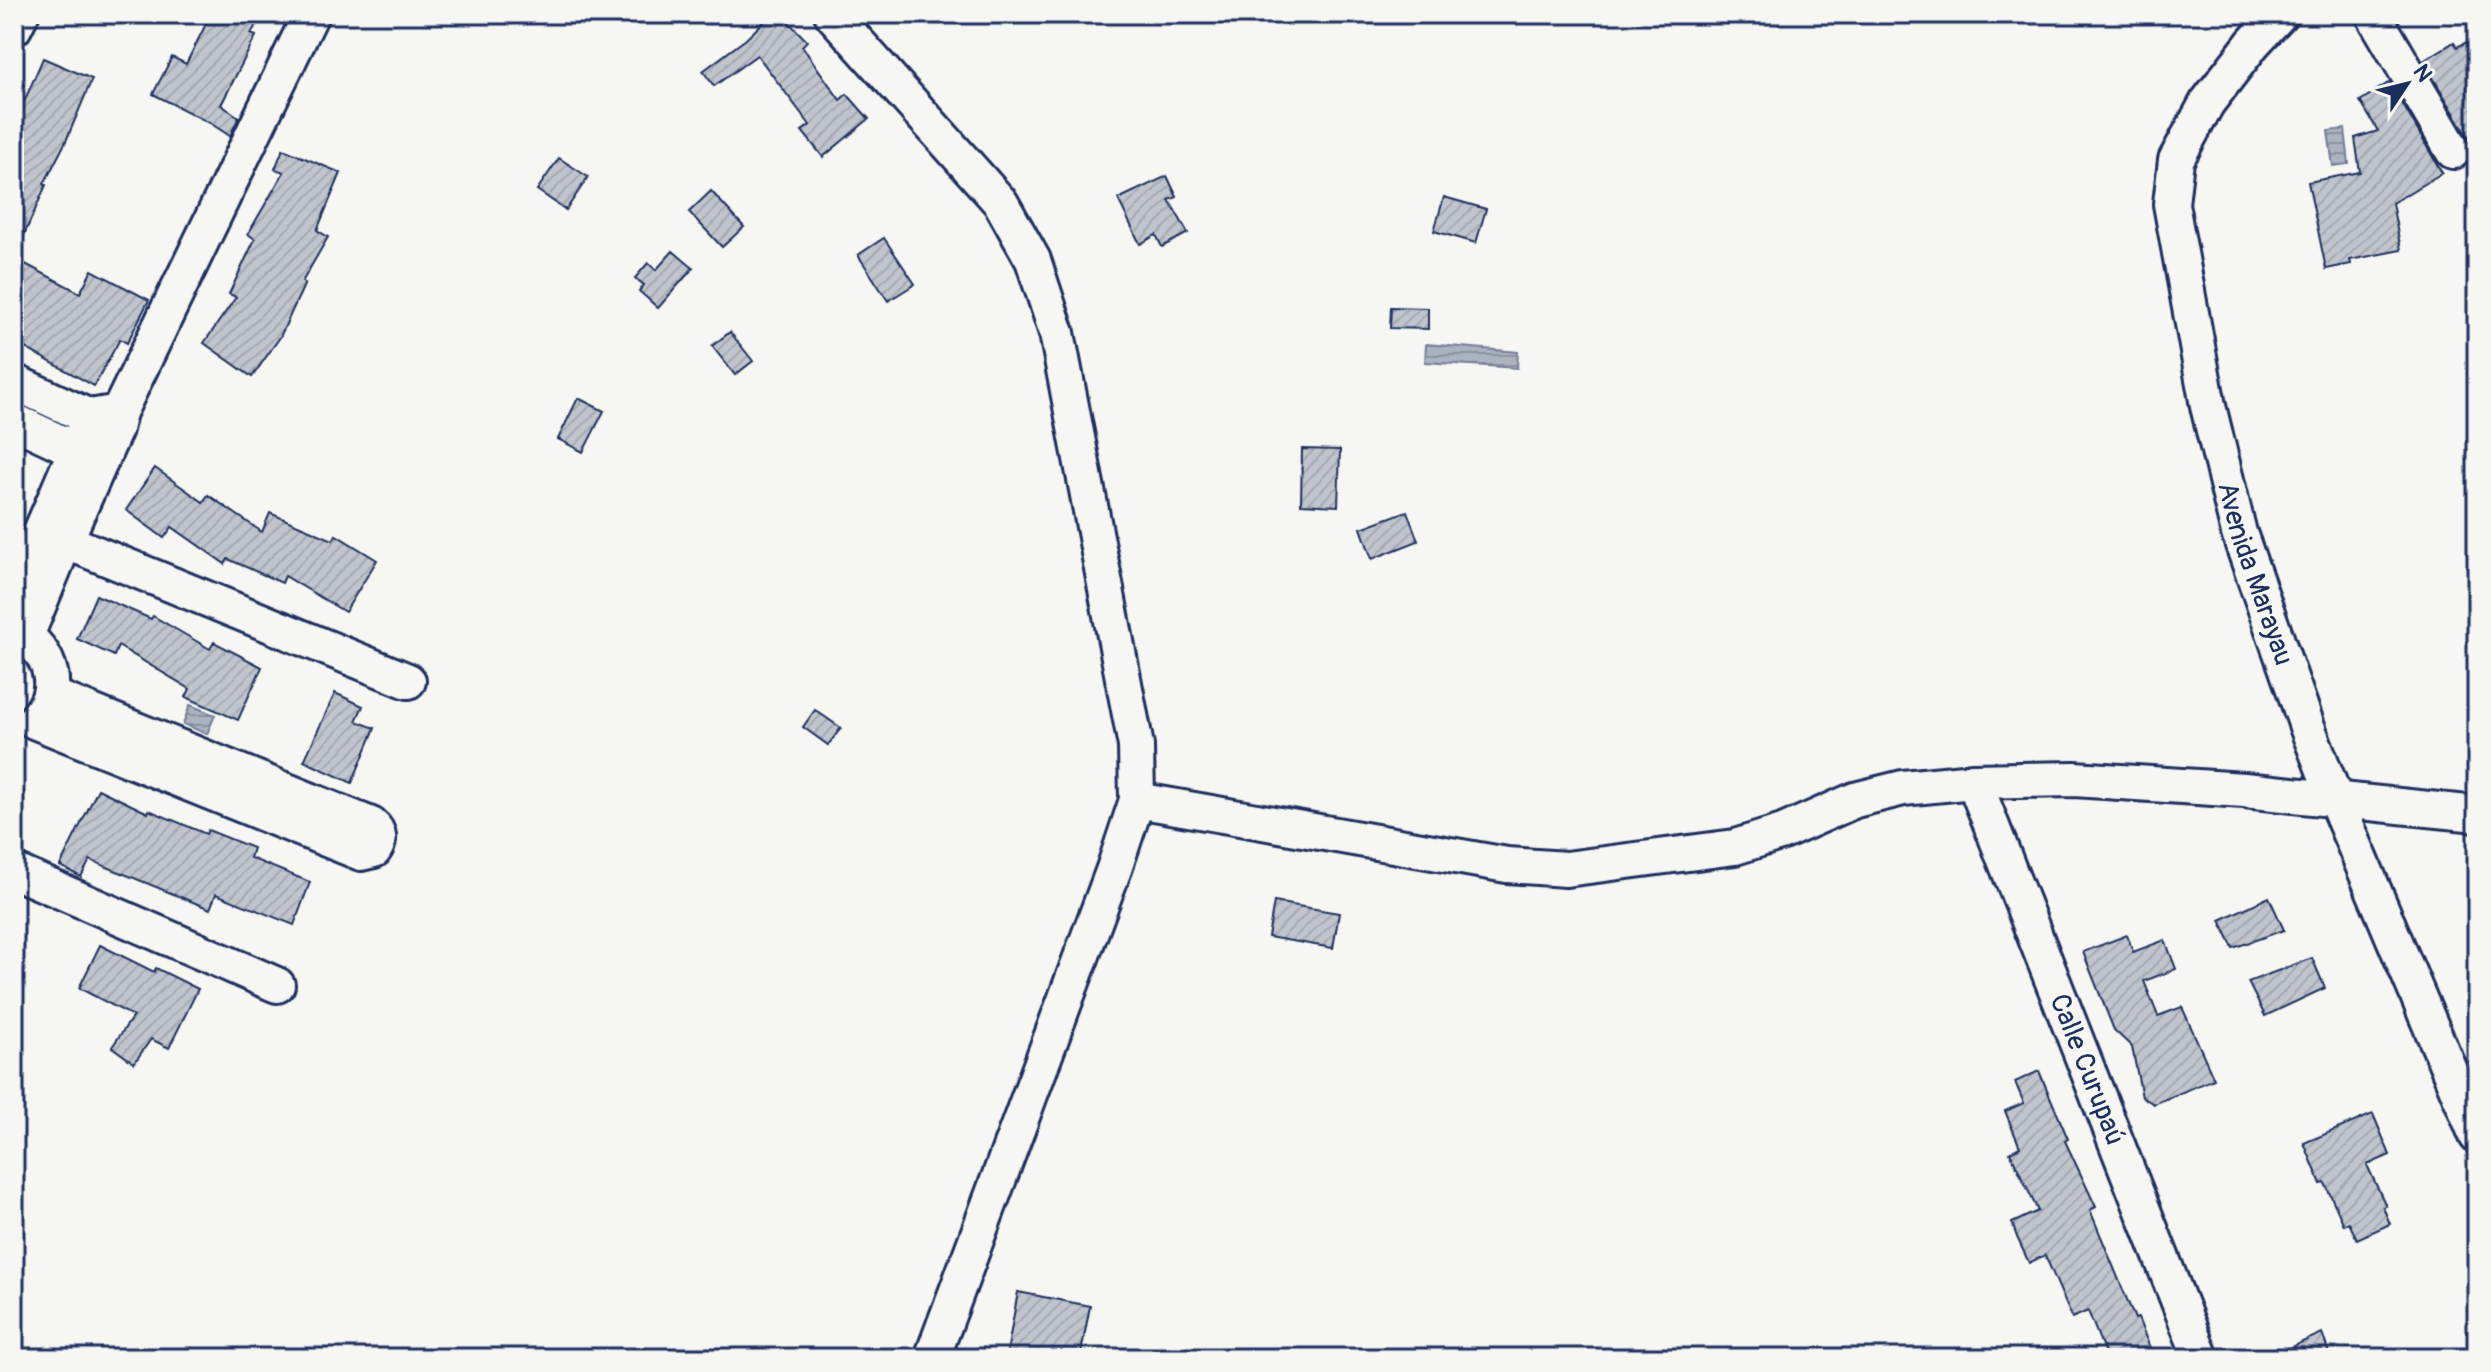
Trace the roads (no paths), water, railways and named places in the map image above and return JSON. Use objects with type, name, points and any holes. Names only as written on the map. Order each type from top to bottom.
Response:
[{"type":"street","points":[[14,28],[21,14]]},
{"type":"street","points":[[14,595],[108,419],[311,14]]},
{"type":"street","points":[[832,14],[1001,203],[1033,260],[1060,349],[1136,746],[1137,800],[1109,884],[932,1358]]},
{"type":"street","name":"Avenida Marayau","points":[[2280,14],[2253,43],[2207,103],[2176,160],[2171,204],[2208,406],[2239,533],[2336,801],[2477,1136]]},
{"type":"street","points":[[2373,14],[2453,151]]},
{"type":"street","points":[[14,382],[108,419]]},
{"type":"street","points":[[14,421],[88,456]]},
{"type":"street","points":[[33,716],[51,678],[48,662],[39,647],[20,633],[65,541],[88,456]]},
{"type":"street","points":[[65,541],[408,681]]},
{"type":"street","points":[[33,716],[371,825],[378,832],[379,841],[374,850],[361,853],[33,716]]},
{"type":"street","points":[[1137,800],[1507,865],[1566,869],[1735,847],[1783,832],[1855,800],[1903,788],[1974,781],[2074,779],[2244,790],[2477,814]]},
{"type":"street","name":"Calle Curupaú","points":[[1974,781],[2201,1358]]},
{"type":"street","points":[[14,871],[277,985]]}]
